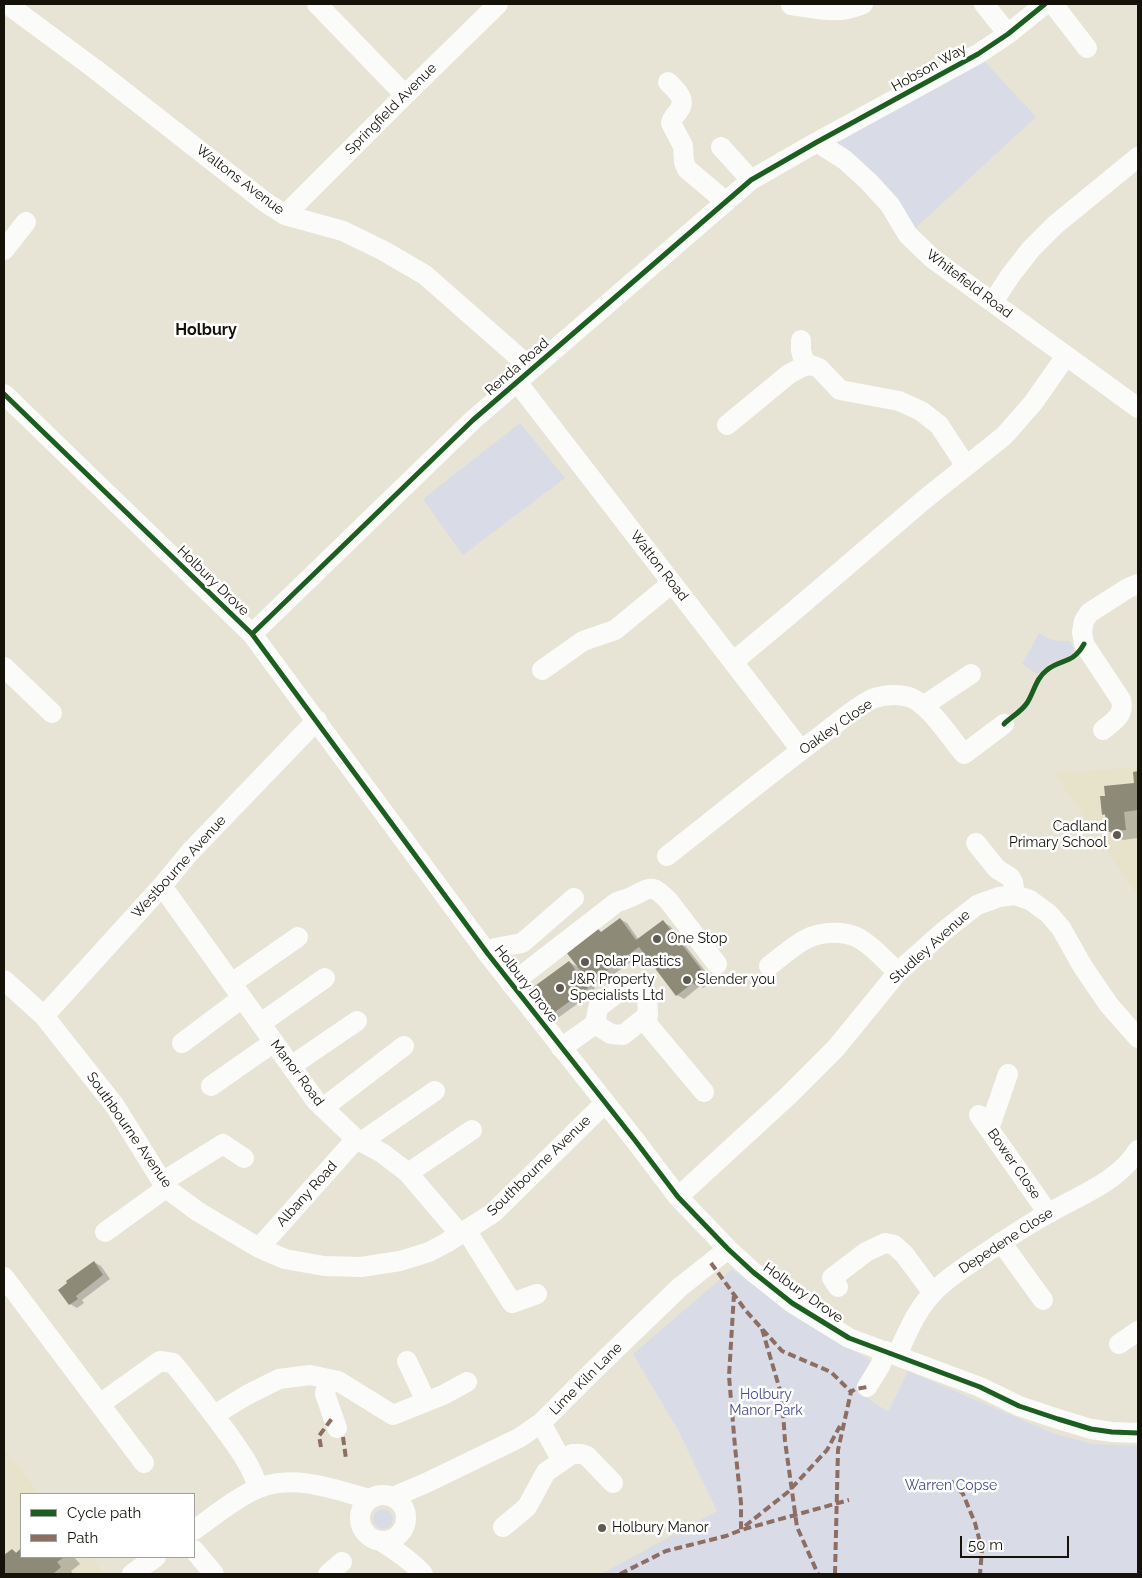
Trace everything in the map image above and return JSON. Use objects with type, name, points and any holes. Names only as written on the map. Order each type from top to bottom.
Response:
[{"type":"street","name":"Waltons Avenue","points":[[7,4],[95,68],[265,202],[285,215],[343,231],[384,251],[425,275],[524,376]]},
{"type":"street","points":[[318,4],[404,95]]},
{"type":"street","name":"Springfield Avenue","points":[[285,215],[404,95],[498,4]]},
{"type":"street","points":[[791,6],[835,11],[850,10],[863,4]]},
{"type":"street","points":[[984,4],[1008,34]]},
{"type":"street","name":"Hobson Way","points":[[817,142],[978,54],[1008,34],[1045,4]]},
{"type":"street","points":[[1053,4],[1087,48]]},
{"type":"street","points":[[668,82],[682,97],[682,104],[672,117],[671,123],[683,146],[684,162],[687,169],[726,202]]},
{"type":"street","name":"Renda Road","points":[[252,634],[473,420],[751,180],[817,142]]},
{"type":"street","name":"Whitefield Road","points":[[817,142],[845,160],[870,182],[890,205],[908,235],[934,259],[1138,408]]},
{"type":"street","points":[[721,147],[751,180]]},
{"type":"street","points":[[993,302],[1031,249],[1055,225],[1138,157]]},
{"type":"street","points":[[4,250],[26,222]]},
{"type":"street","points":[[801,340],[801,350],[805,366]]},
{"type":"street","points":[[733,662],[924,499],[1004,436],[1033,403],[1066,356]]},
{"type":"street","points":[[727,425],[789,374],[802,367],[811,365],[819,368],[840,390],[899,401],[921,411],[939,425],[966,466]]},
{"type":"street","name":"Watton Road","points":[[524,376],[672,584],[801,750]]},
{"type":"street","name":"Holbury Drove","points":[[4,394],[252,634],[488,954],[678,1197],[753,1272],[792,1303],[849,1338],[980,1387],[1019,1406],[1058,1419],[1091,1429],[1138,1433]]},
{"type":"street","points":[[542,670],[583,642],[615,630],[672,584]]},
{"type":"street","points":[[1103,730],[1119,715],[1123,708],[1121,700],[1084,644],[1082,632],[1084,621],[1089,613],[1128,588],[1138,584]]},
{"type":"street","points":[[4,666],[52,713]]},
{"type":"street","points":[[924,706],[971,674]]},
{"type":"street","name":"Oakley Close","points":[[667,856],[801,750],[871,700],[898,695],[910,697],[919,702],[940,723],[964,754],[1004,724]]},
{"type":"street","name":"Westbourne Avenue","points":[[44,1016],[162,886],[190,852],[317,720]]},
{"type":"street","points":[[976,843],[997,869],[1010,877],[1013,882],[1014,895],[1030,900],[1049,914],[1061,928],[1083,967],[1109,1004],[1138,1038]]},
{"type":"street","name":"Manor Road","points":[[162,886],[316,1101],[359,1140],[382,1153],[408,1173],[463,1232],[512,1303],[537,1294]]},
{"type":"street","points":[[511,984],[617,902],[646,889],[653,889],[668,900],[716,964]]},
{"type":"street","name":"Studley Avenue","points":[[678,1197],[788,1096],[836,1048],[898,972],[944,931],[977,905],[999,897],[1014,895]]},
{"type":"street","points":[[488,954],[495,948],[522,943],[574,898]]},
{"type":"street","points":[[769,966],[801,942],[812,936],[827,932],[847,934],[862,940],[898,972]]},
{"type":"street","points":[[182,1043],[237,990],[298,937]]},
{"type":"street","points":[[260,1023],[324,978]]},
{"type":"street","name":"Southbourne Avenue","points":[[4,980],[44,1016],[116,1106],[164,1185],[197,1211],[259,1248],[285,1259],[324,1266],[361,1267],[400,1261],[429,1252],[493,1213],[605,1103]]},
{"type":"street","points":[[561,1048],[595,1024],[598,1008],[626,986],[636,985],[647,998],[648,1015],[623,1035],[611,1034],[595,1024]]},
{"type":"street","points":[[642,1019],[704,1092]]},
{"type":"street","points":[[291,1066],[357,1022]]},
{"type":"street","points":[[211,1086],[274,1042]]},
{"type":"street","points":[[323,1108],[404,1046]]},
{"type":"street","name":"Bower Close","points":[[1008,1074],[984,1122],[1048,1214]]},
{"type":"street","name":"Albany Road","points":[[259,1248],[359,1140],[435,1091]]},
{"type":"street","points":[[408,1173],[472,1130]]},
{"type":"street","points":[[105,1232],[164,1185],[222,1144],[244,1158]]},
{"type":"street","name":"Depedene Close","points":[[867,1387],[933,1293],[956,1273],[1001,1242],[1104,1184],[1138,1150]]},
{"type":"street","points":[[1001,1242],[1043,1300]]},
{"type":"street","points":[[838,1287],[832,1278],[874,1247],[885,1243],[894,1245],[904,1254],[933,1293]]},
{"type":"street","name":"Lime Kiln Lane","points":[[393,1497],[519,1438],[541,1423],[680,1287],[728,1249]]},
{"type":"street","points":[[4,1277],[144,1463]]},
{"type":"street","points":[[1119,1344],[1138,1331]]},
{"type":"street","points":[[100,1404],[160,1360],[173,1363],[214,1415],[254,1474],[258,1488]]},
{"type":"street","points":[[407,1361],[426,1401]]},
{"type":"street","points":[[214,1415],[247,1395],[279,1380],[310,1375],[338,1381],[393,1415],[467,1382]]},
{"type":"street","points":[[328,1379],[325,1394],[337,1428]]},
{"type":"street","points":[[541,1423],[562,1461]]},
{"type":"street","points":[[503,1527],[527,1507],[546,1472],[572,1454],[587,1456],[613,1483]]},
{"type":"street","points":[[195,1529],[240,1498],[258,1488],[277,1483],[300,1482],[322,1485],[342,1492],[365,1505]]},
{"type":"street","points":[[382,1542],[394,1539],[426,1483]]},
{"type":"street","points":[[380,1495],[393,1497],[399,1501],[411,1549],[419,1570],[394,1549],[369,1537],[364,1532],[359,1519],[365,1505],[380,1495]]},
{"type":"street","points":[[195,1551],[214,1574]]},
{"type":"street","points":[[132,1574],[155,1558]]},
{"type":"shaded area","name":"Cadland Primary School","points":[[1138,767],[1138,897],[1054,773]]},
{"type":"shaded area","points":[[4,1449],[39,1493],[20,1493],[20,1558],[92,1558],[105,1574],[4,1574]]},
{"type":"green space","points":[[978,54],[1036,117],[908,235],[817,142]]},
{"type":"green space","points":[[520,423],[565,478],[463,555],[423,499]]},
{"type":"green space","points":[[1039,633],[1050,639],[1070,641],[1074,650],[1072,655],[1050,664],[1037,674],[1022,664]]},
{"type":"green space","points":[[732,1269],[793,1314],[871,1361],[855,1389],[888,1412],[908,1371],[1055,1434],[1092,1444],[1138,1446],[1138,1574],[601,1574],[717,1511],[678,1430],[633,1354]]},
{"type":"green space","points":[[379,1509],[387,1509],[393,1515],[393,1523],[387,1529],[379,1529],[373,1523],[373,1515]]},
{"type":"building","points":[[1138,771],[1138,810],[1124,812],[1126,830],[1107,832],[1105,814],[1102,815],[1100,796],[1105,796],[1104,786],[1134,783],[1133,772]]},
{"type":"building","points":[[620,918],[636,940],[663,920],[707,977],[695,985],[693,983],[676,996],[639,947],[590,983],[566,952],[597,928],[601,932]]},
{"type":"building","points":[[569,961],[577,972],[579,970],[589,984],[588,988],[548,1017],[528,991]]},
{"type":"building","points":[[94,1261],[103,1275],[76,1296],[78,1299],[69,1305],[58,1290],[67,1283],[66,1281]]},
{"type":"building","points":[[12,1549],[16,1553],[20,1549],[20,1558],[63,1558],[57,1562],[61,1567],[53,1574],[4,1574],[4,1555]]},
{"type":"marked path","points":[[711,1263],[746,1311],[782,1351],[831,1372],[851,1392]]},
{"type":"marked path","points":[[734,1294],[729,1376],[741,1503],[741,1530]]},
{"type":"marked path","points":[[762,1329],[782,1397],[785,1441],[797,1527],[818,1574]]},
{"type":"marked path","points":[[835,1574],[838,1450],[851,1392],[855,1389],[867,1387]]},
{"type":"marked path","points":[[321,1447],[319,1436],[333,1417]]},
{"type":"marked path","points":[[745,1526],[788,1492],[827,1450],[840,1426]]},
{"type":"marked path","points":[[343,1437],[346,1459]]},
{"type":"marked path","points":[[951,1481],[963,1494],[975,1523],[982,1550],[980,1574]]},
{"type":"marked path","points":[[620,1574],[666,1551],[726,1536],[741,1530],[849,1500]]},
{"type":"cycle path","points":[[252,634],[473,420],[751,180],[978,54],[1008,34],[1045,4]]},
{"type":"cycle path","points":[[4,394],[252,634],[488,954],[678,1197],[753,1272],[792,1303],[849,1338],[980,1387],[1019,1406],[1058,1419],[1091,1429],[1138,1433]]},
{"type":"cycle path","points":[[1004,724],[1025,706],[1043,673],[1052,666],[1071,658],[1080,651],[1084,644]]},
{"type":"place","name":"Cadland Primary School","points":[[1117,835]]},
{"type":"place","name":"One Stop","points":[[657,939]]},
{"type":"place","name":"Polar Plastics","points":[[585,962]]},
{"type":"place","name":"Slender you","points":[[687,980]]},
{"type":"place","name":"J&R Property Specialists Ltd","points":[[560,988]]},
{"type":"place","name":"Holbury Manor","points":[[602,1528]]},
{"type":"district","name":"Holbury","points":[[206,330]]},
{"type":"park label","name":"Holbury Manor Park","points":[[766,1404]]},
{"type":"park label","name":"Warren Copse","points":[[951,1486]]}]
